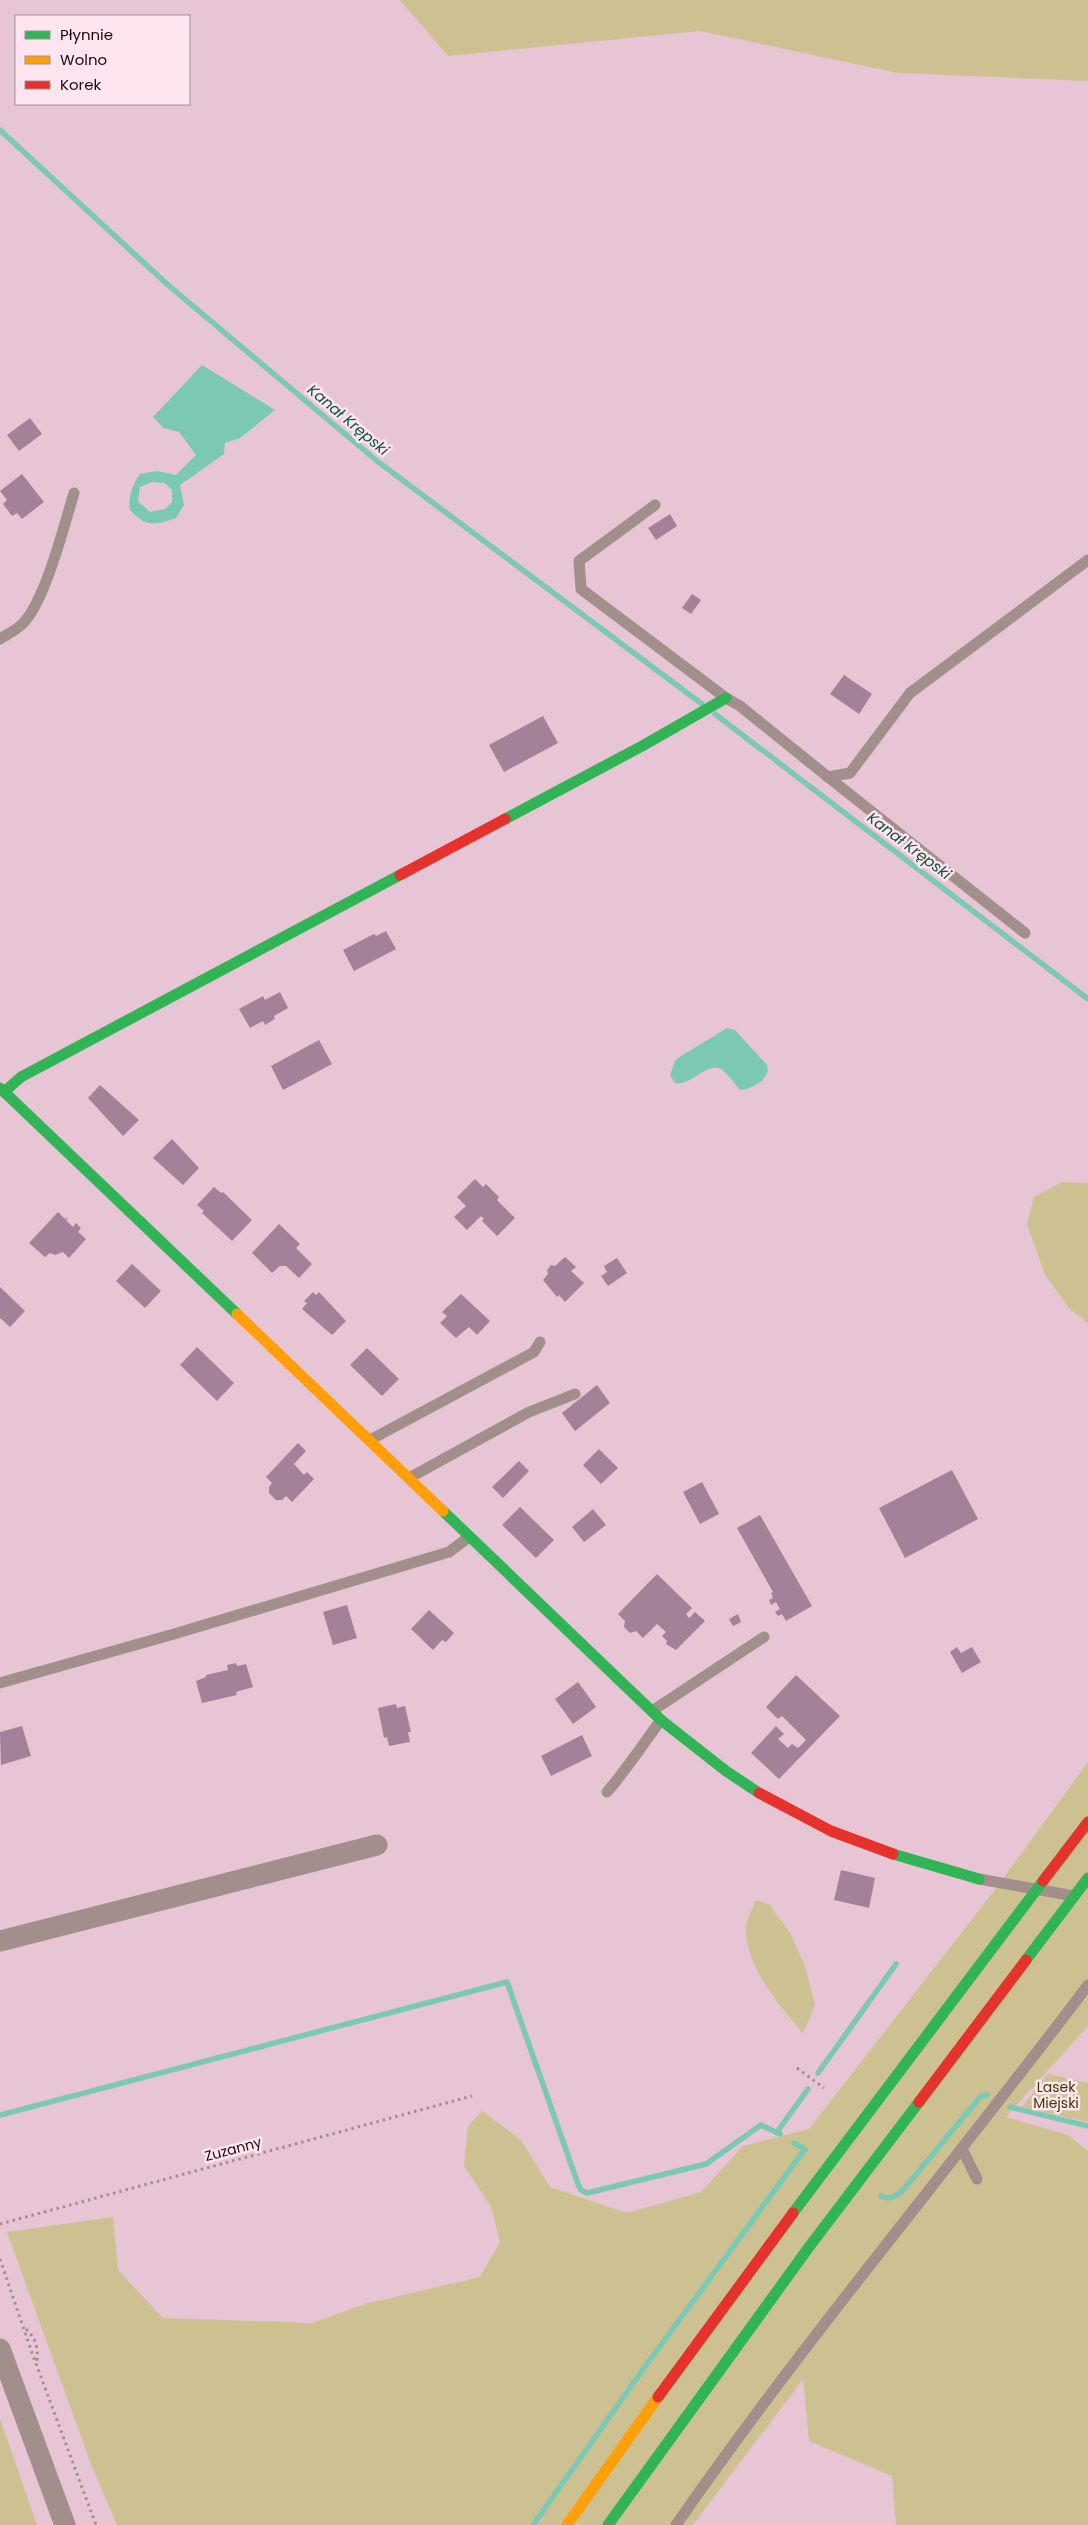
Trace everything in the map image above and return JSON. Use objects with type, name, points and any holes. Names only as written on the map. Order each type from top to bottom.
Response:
[{"type":"main road","points":[[726,698],[644,745],[21,1076],[2,1090],[661,1720],[740,1781],[815,1825],[878,1851],[980,1879]]},
{"type":"main road","points":[[567,2525],[735,2292],[1088,1822]]},
{"type":"main road","points":[[608,2525],[809,2247],[1088,1878]]},
{"type":"street","points":[[0,1941],[377,1845]]},
{"type":"street","points":[[0,2350],[64,2525]]},
{"type":"lane","points":[[0,639],[25,622],[32,611],[44,583],[74,493]]},
{"type":"lane","points":[[656,505],[579,561],[580,589],[726,698],[746,710],[1025,933]]},
{"type":"lane","points":[[828,777],[850,773],[910,694],[1088,560]]},
{"type":"lane","points":[[368,1441],[534,1352],[540,1342]]},
{"type":"lane","points":[[408,1479],[529,1412],[575,1394]]},
{"type":"lane","points":[[0,1683],[174,1634],[449,1552],[469,1537]]},
{"type":"lane","points":[[652,1711],[764,1637]]},
{"type":"lane","points":[[608,1792],[624,1774],[637,1752],[661,1720]]},
{"type":"lane","points":[[980,1879],[1088,1898]]},
{"type":"lane","points":[[676,2525],[739,2434],[1088,1985]]},
{"type":"lane","points":[[962,2149],[977,2179]]},
{"type":"path","points":[[796,2068],[824,2088]]},
{"type":"path","name":"Zuzanny","points":[[0,2224],[472,2096]]},
{"type":"path","points":[[0,2259],[96,2525]]},
{"type":"path","points":[[24,2327],[34,2337],[37,2347],[37,2362]]},
{"type":"green space","points":[[400,0],[1088,0],[1088,81],[898,73],[700,31],[448,56]]},
{"type":"green space","points":[[1062,1182],[1088,1183],[1088,1323],[1070,1309],[1045,1275],[1027,1224],[1034,1197]]},
{"type":"green space","points":[[1088,1762],[1088,2026],[1006,2117],[1068,2135],[1088,2151],[1088,2525],[896,2525],[892,2476],[809,2441],[803,2379],[693,2525],[117,2525],[91,2464],[7,2232],[113,2217],[118,2270],[163,2318],[312,2323],[365,2304],[480,2277],[500,2242],[491,2206],[464,2166],[468,2126],[482,2111],[521,2140],[550,2187],[627,2213],[701,2192],[743,2146],[809,2129],[994,1891]]},
{"type":"green space","points":[[756,1900],[769,1904],[790,1933],[805,1966],[815,2005],[803,2034],[766,1985],[752,1958],[746,1925]]},
{"type":"green space","name":"Lasek Miejski","points":[[1048,2074],[1088,2083],[1088,2122],[1022,2107]]},
{"type":"green space","points":[[0,2419],[37,2525],[0,2525]]},
{"type":"shaded area","points":[[202,365],[275,410],[240,438],[225,443],[224,454],[180,485],[184,505],[176,518],[156,523],[141,520],[130,510],[131,492],[140,474],[157,471],[176,475],[196,455],[179,432],[164,428],[153,417]],"holes":[[[152,482],[165,483],[172,490],[172,502],[165,509],[150,512],[138,501],[140,487]]]},
{"type":"shaded area","points":[[727,1028],[735,1030],[767,1065],[768,1070],[764,1078],[750,1088],[740,1090],[724,1071],[716,1067],[687,1081],[675,1083],[670,1075],[675,1061]]},
{"type":"building","points":[[30,418],[42,434],[19,451],[7,435]]},
{"type":"building","points":[[22,474],[44,502],[22,519],[17,513],[12,516],[3,504],[7,500],[0,491]]},
{"type":"building","points":[[670,514],[677,526],[656,540],[648,528]]},
{"type":"building","points":[[692,594],[701,600],[691,614],[682,608]]},
{"type":"building","points":[[844,675],[872,694],[859,714],[830,694]]},
{"type":"building","points":[[543,716],[558,743],[504,772],[489,745]]},
{"type":"building","points":[[386,931],[396,949],[354,971],[343,950],[374,934],[376,936]]},
{"type":"building","points":[[280,992],[288,1008],[274,1016],[275,1019],[265,1025],[263,1021],[250,1028],[239,1009],[263,996],[265,1000]]},
{"type":"building","points":[[319,1040],[332,1064],[283,1090],[271,1066]]},
{"type":"building","points":[[100,1085],[139,1120],[123,1136],[88,1098]]},
{"type":"building","points":[[172,1139],[199,1168],[183,1185],[153,1158]]},
{"type":"building","points":[[475,1179],[483,1187],[486,1184],[499,1197],[497,1200],[515,1218],[497,1236],[482,1221],[484,1219],[481,1216],[467,1230],[454,1217],[466,1206],[457,1197]]},
{"type":"building","points":[[214,1187],[221,1193],[223,1192],[252,1220],[232,1241],[202,1213],[204,1211],[197,1205]]},
{"type":"building","points":[[58,1212],[65,1219],[68,1217],[66,1220],[73,1227],[76,1223],[81,1228],[78,1232],[86,1239],[69,1258],[63,1252],[55,1255],[50,1253],[45,1257],[29,1243]]},
{"type":"building","points":[[279,1224],[300,1244],[296,1248],[312,1264],[299,1278],[286,1266],[280,1266],[272,1273],[252,1253]]},
{"type":"building","points":[[565,1257],[576,1267],[571,1271],[584,1283],[565,1302],[559,1295],[557,1297],[543,1280],[548,1274],[547,1270],[551,1265],[555,1266]]},
{"type":"building","points":[[617,1258],[627,1273],[608,1286],[601,1276],[607,1272],[604,1266]]},
{"type":"building","points":[[132,1264],[161,1291],[145,1308],[116,1281]]},
{"type":"building","points":[[0,1287],[25,1311],[10,1327],[0,1318]]},
{"type":"building","points":[[313,1292],[316,1295],[319,1292],[346,1321],[332,1335],[302,1309],[307,1303],[304,1301]]},
{"type":"building","points":[[461,1294],[490,1321],[477,1335],[469,1327],[456,1338],[440,1323],[447,1316],[442,1312]]},
{"type":"building","points":[[197,1347],[234,1383],[217,1401],[180,1365]]},
{"type":"building","points":[[367,1348],[399,1379],[382,1396],[350,1365]]},
{"type":"building","points":[[597,1385],[610,1403],[575,1431],[562,1413]]},
{"type":"building","points":[[298,1443],[306,1451],[294,1464],[304,1475],[307,1472],[314,1479],[292,1502],[286,1496],[282,1500],[276,1500],[269,1493],[269,1487],[272,1483],[266,1477]]},
{"type":"building","points":[[599,1449],[618,1468],[601,1484],[583,1465]]},
{"type":"building","points":[[519,1461],[529,1471],[503,1498],[492,1487]]},
{"type":"building","points":[[952,1470],[978,1519],[905,1558],[879,1508]]},
{"type":"building","points":[[702,1482],[719,1514],[700,1524],[683,1492]]},
{"type":"building","points":[[520,1507],[554,1540],[536,1558],[502,1525]]},
{"type":"building","points":[[593,1509],[606,1525],[584,1542],[572,1527]]},
{"type":"building","points":[[760,1515],[812,1606],[786,1621],[782,1614],[778,1616],[775,1612],[780,1609],[776,1602],[771,1605],[769,1600],[773,1598],[771,1593],[773,1592],[737,1528]]},
{"type":"building","points":[[657,1574],[692,1608],[686,1614],[689,1618],[695,1612],[705,1621],[676,1650],[666,1644],[667,1641],[662,1636],[666,1632],[657,1624],[643,1638],[636,1631],[630,1633],[624,1627],[625,1621],[618,1614]]},
{"type":"building","points":[[347,1605],[357,1638],[333,1645],[323,1612]]},
{"type":"building","points":[[429,1610],[454,1633],[446,1642],[442,1640],[433,1650],[411,1629]]},
{"type":"building","points":[[738,1614],[741,1622],[733,1626],[729,1619]]},
{"type":"building","points":[[957,1647],[961,1653],[972,1647],[981,1662],[962,1673],[950,1652]]},
{"type":"building","points":[[236,1663],[237,1666],[246,1664],[253,1687],[236,1692],[237,1695],[202,1703],[196,1681],[206,1677],[206,1675],[228,1670],[227,1665]]},
{"type":"building","points":[[796,1675],[840,1716],[779,1779],[751,1753],[776,1726],[784,1734],[778,1739],[788,1748],[792,1744],[798,1748],[806,1740],[782,1716],[778,1719],[766,1707]]},
{"type":"building","points":[[578,1682],[596,1707],[573,1724],[555,1699]]},
{"type":"building","points":[[396,1704],[397,1708],[405,1706],[411,1732],[408,1732],[410,1742],[389,1746],[387,1737],[384,1738],[378,1708]]},
{"type":"building","points":[[22,1726],[31,1756],[1,1765],[0,1732]]},
{"type":"building","points":[[582,1735],[592,1756],[551,1776],[541,1756]]},
{"type":"building","points":[[841,1870],[875,1878],[869,1908],[834,1900]]},
{"type":"waterway","name":"Kanał Krępski","points":[[0,130],[168,285],[377,461],[702,704]]},
{"type":"waterway","name":"Kanał Krępski","points":[[715,714],[1088,999]]},
{"type":"waterway","points":[[818,2073],[896,1964]]},
{"type":"waterway","points":[[0,2115],[507,1982],[581,2190],[587,2193],[706,2164],[761,2125],[780,2134]]},
{"type":"waterway","points":[[777,2132],[808,2089]]},
{"type":"waterway","points":[[881,2196],[892,2197],[903,2190],[981,2096],[987,2095]]},
{"type":"waterway","points":[[1010,2107],[1088,2126]]},
{"type":"waterway","points":[[533,2525],[641,2372],[805,2149],[794,2143]]},
{"type":"traffic: fast","points":[[505,819],[644,745],[726,698]]},
{"type":"traffic: fast","points":[[4,1092],[21,1077],[400,875]]},
{"type":"traffic: fast","points":[[0,1088],[237,1314]]},
{"type":"traffic: fast","points":[[443,1511],[661,1720],[726,1771],[759,1793]]},
{"type":"traffic: fast","points":[[893,1854],[979,1879]]},
{"type":"traffic: fast","points":[[1026,1960],[1088,1878]]},
{"type":"traffic: fast","points":[[793,2213],[1043,1881]]},
{"type":"traffic: fast","points":[[608,2525],[809,2247],[919,2102]]},
{"type":"traffic: slow","points":[[237,1314],[443,1511]]},
{"type":"traffic: slow","points":[[567,2525],[658,2397]]},
{"type":"traffic: jam","points":[[400,875],[505,819]]},
{"type":"traffic: jam","points":[[759,1793],[831,1831],[893,1854]]},
{"type":"traffic: jam","points":[[1043,1881],[1088,1822]]},
{"type":"traffic: jam","points":[[919,2102],[1026,1960]]},
{"type":"traffic: jam","points":[[658,2397],[793,2213]]}]
